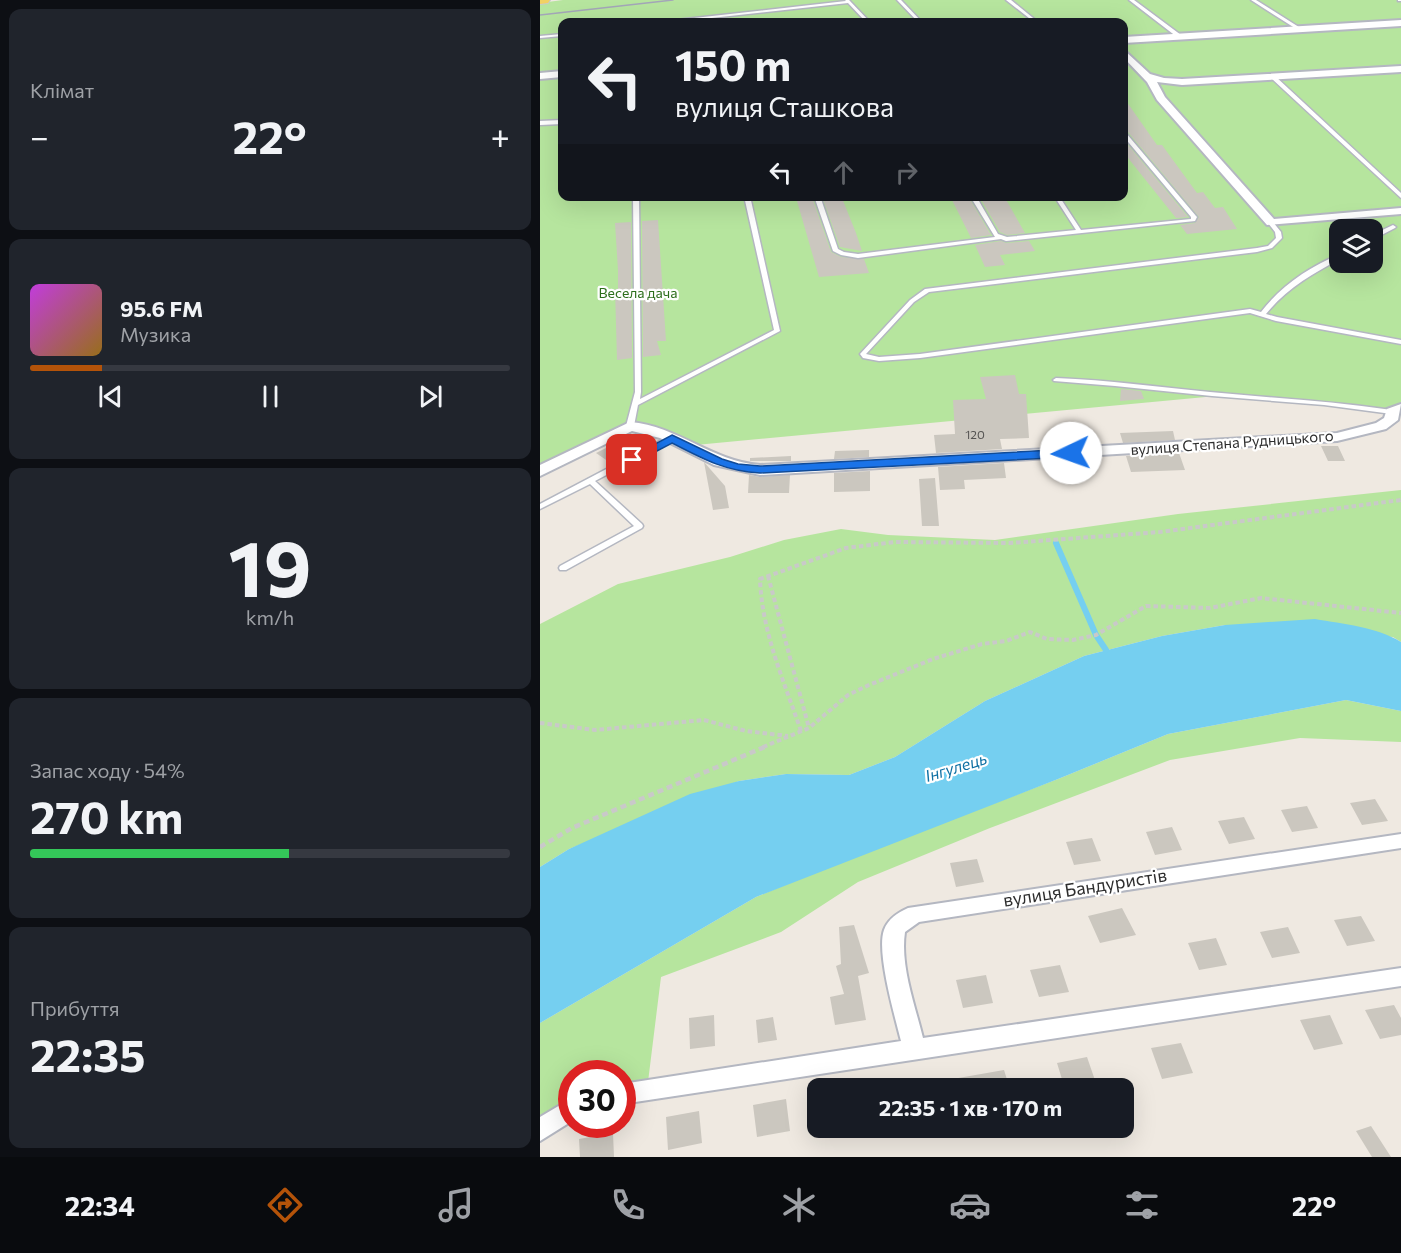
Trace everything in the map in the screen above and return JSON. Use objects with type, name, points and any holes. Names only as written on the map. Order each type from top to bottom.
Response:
[{"type":"street","points":[[1128,40],[1401,23]]},
{"type":"street","points":[[1128,57],[1271,224],[1401,211]]},
{"type":"street","points":[[1146,76],[1163,81],[1182,82],[1399,71]]},
{"type":"street","points":[[540,76],[558,74]]},
{"type":"street","name":"вулиця Степана Рудницького","points":[[630,426],[644,426],[717,462],[737,468],[760,470],[1337,437],[1381,426],[1391,420],[1396,410]]},
{"type":"street","points":[[540,471],[630,426]]},
{"type":"street","name":"вулиця Бандуристів","points":[[914,1049],[894,951],[894,931],[903,920],[915,914],[1401,841]]},
{"type":"street","points":[[636,1092],[1401,977]]},
{"type":"street","points":[[540,1130],[558,1118]]},
{"type":"lane","points":[[899,0],[916,18]]},
{"type":"lane","points":[[1008,0],[1031,18]]},
{"type":"lane","points":[[1131,0],[1179,36]]},
{"type":"lane","points":[[1253,0],[1300,29]]},
{"type":"lane","points":[[701,18],[848,1],[864,18]]},
{"type":"lane","points":[[540,37],[558,35]]},
{"type":"lane","points":[[1273,77],[1401,196]]},
{"type":"lane","points":[[540,123],[558,122]]},
{"type":"lane","points":[[819,201],[835,250],[843,254],[858,256],[999,238],[1013,239],[1184,222],[1194,217],[1128,139]]},
{"type":"lane","points":[[630,426],[638,392],[636,201]]},
{"type":"lane","points":[[635,404],[777,331],[748,201]]},
{"type":"lane","points":[[976,201],[999,238]]},
{"type":"lane","points":[[1059,201],[1080,232]]},
{"type":"lane","points":[[1271,224],[1278,232],[1279,238],[1270,247],[1257,250],[927,290],[912,301],[863,354],[865,357],[879,359],[921,356],[1250,311],[1276,319],[1401,342]]},
{"type":"lane","points":[[1383,232],[1393,227]]},
{"type":"lane","points":[[1263,314],[1275,296],[1329,262]]},
{"type":"lane","points":[[1056,380],[1102,381],[1182,391],[1396,410]]},
{"type":"lane","points":[[540,507],[672,438]]},
{"type":"lane","points":[[563,568],[639,526],[591,481]]},
{"type":"path","points":[[801,731],[759,599],[760,579],[846,548],[895,542],[1010,543],[1160,532],[1401,500]]},
{"type":"path","points":[[768,576],[809,728]]},
{"type":"path","points":[[540,847],[572,828],[809,728],[848,695],[933,659],[982,644],[1006,641],[1030,632],[1047,639],[1073,640],[1096,635],[1146,606],[1209,608],[1261,598],[1401,613]]},
{"type":"path","points":[[540,723],[595,730],[704,720],[746,732],[788,736]]},
{"type":"green space","name":"Весела дача","points":[[563,0],[1401,0],[1401,408],[1392,412],[1227,395],[685,446],[630,426],[540,471],[540,3]]},
{"type":"green space","points":[[1401,490],[1401,642],[1393,637],[1225,625],[1162,636],[1084,656],[985,701],[895,757],[849,775],[786,774],[739,781],[569,849],[540,867],[540,624],[618,584],[730,557],[784,540],[841,529],[888,535],[995,540],[1178,514]]},
{"type":"green space","points":[[1346,700],[1401,711],[1401,742],[1300,738],[1170,760],[990,828],[858,882],[781,932],[661,977],[647,1090],[636,1092],[636,1060],[558,1060],[558,1117],[540,1130],[540,1023],[756,897],[1168,734]]},
{"type":"water","name":"Інгулець","points":[[1315,619],[1371,629],[1401,642],[1401,711],[1346,700],[1168,734],[756,897],[540,1023],[540,867],[569,849],[690,794],[739,781],[786,774],[849,775],[895,757],[985,701],[1084,656],[1162,636],[1225,625]]},
{"type":"building","points":[[1128,104],[1157,145],[1162,145],[1197,193],[1203,192],[1215,208],[1223,207],[1237,229],[1187,234],[1180,225],[1195,223],[1199,217],[1128,132]]},
{"type":"building","points":[[1128,145],[1188,217],[1176,218],[1128,158]]},
{"type":"building","points":[[797,201],[813,201],[831,252],[841,257],[864,259],[869,273],[819,277]]},
{"type":"building","points":[[824,201],[843,201],[862,251],[840,247]]},
{"type":"building","points":[[952,201],[971,201],[991,235],[971,238]]},
{"type":"building","points":[[982,201],[1007,201],[1025,233],[1007,235],[1000,232]]},
{"type":"building","points":[[658,220],[666,341],[657,341],[661,355],[643,357],[642,221]]},
{"type":"building","points":[[631,222],[632,358],[617,360],[615,289],[618,289],[618,270],[615,223]]},
{"type":"building","points":[[1001,241],[1006,243],[1029,241],[1035,251],[1000,255],[1005,265],[985,267],[975,245]]},
{"type":"building","points":[[1015,375],[1019,394],[1026,394],[1029,438],[1000,439],[1002,449],[936,453],[934,435],[955,434],[953,400],[986,399],[980,377]]},
{"type":"building","points":[[1121,389],[1141,391],[1144,399],[1120,401]]},
{"type":"building","points":[[1173,431],[1175,440],[1123,443],[1120,433]]},
{"type":"building","points":[[1089,435],[1091,444],[1048,447],[1046,436]]},
{"type":"building","points":[[620,441],[635,451],[612,464],[596,453]]},
{"type":"building","points":[[1321,446],[1338,446],[1345,461],[1328,461]]},
{"type":"building","points":[[869,450],[869,457],[834,459],[835,451]]},
{"type":"building","points":[[1179,453],[1185,470],[1131,472],[1126,456]]},
{"type":"building","points":[[791,456],[791,461],[750,461],[750,458]]},
{"type":"building","points":[[1095,458],[1098,470],[1053,473],[1050,460]]},
{"type":"building","points":[[704,462],[725,486],[729,508],[713,510]]},
{"type":"building","points":[[1004,463],[1006,478],[964,480],[965,489],[940,490],[938,467]]},
{"type":"building","points":[[870,471],[870,491],[834,492],[834,473]]},
{"type":"building","points":[[749,475],[760,477],[790,475],[789,493],[748,493]]},
{"type":"building","points":[[935,478],[939,526],[922,526],[919,479]]},
{"type":"building","points":[[1375,799],[1388,821],[1362,825],[1350,803]]},
{"type":"building","points":[[1307,806],[1318,828],[1292,832],[1281,810]]},
{"type":"building","points":[[1244,817],[1255,839],[1229,844],[1218,821]]},
{"type":"building","points":[[1172,827],[1182,850],[1155,855],[1146,832]]},
{"type":"building","points":[[1092,838],[1101,861],[1074,865],[1066,842]]},
{"type":"building","points":[[977,859],[984,882],[956,887],[950,863]]},
{"type":"building","points":[[1122,908],[1136,935],[1100,943],[1088,916]]},
{"type":"building","points":[[1361,916],[1375,941],[1347,946],[1334,920]]},
{"type":"building","points":[[854,925],[869,973],[858,976],[866,1020],[835,1025],[830,997],[844,994],[836,966],[841,964],[839,927]]},
{"type":"building","points":[[1288,927],[1300,953],[1272,958],[1260,932]]},
{"type":"building","points":[[1216,938],[1227,965],[1199,970],[1188,943]]},
{"type":"building","points":[[1060,965],[1069,992],[1039,997],[1030,970]]},
{"type":"building","points":[[986,975],[993,1003],[963,1008],[956,980]]},
{"type":"building","points":[[1394,1005],[1401,1018],[1401,1035],[1380,1039],[1365,1010]]},
{"type":"building","points":[[714,1015],[715,1046],[690,1049],[689,1018]]},
{"type":"building","points":[[1330,1015],[1343,1044],[1314,1050],[1300,1020]]},
{"type":"building","points":[[773,1017],[777,1040],[758,1043],[756,1020]]},
{"type":"building","points":[[1181,1043],[1193,1073],[1162,1079],[1151,1048]]},
{"type":"building","points":[[1087,1057],[1094,1078],[1062,1078],[1057,1063]]},
{"type":"building","points":[[1004,1070],[1007,1078],[958,1078]]},
{"type":"building","points":[[786,1099],[790,1131],[757,1137],[753,1105]]},
{"type":"building","points":[[699,1111],[702,1143],[668,1150],[666,1117]]},
{"type":"building","points":[[1371,1126],[1391,1157],[1372,1157],[1356,1131]]},
{"type":"building","points":[[613,1138],[614,1157],[580,1157],[579,1139]]},
{"type":"waterway","points":[[1056,543],[1096,635],[1106,650]]},
{"type":"tram line","points":[[540,15],[673,0]]},
{"type":"route","points":[[632,460],[672,438],[717,462],[737,468],[760,470],[1071,453]]}]
